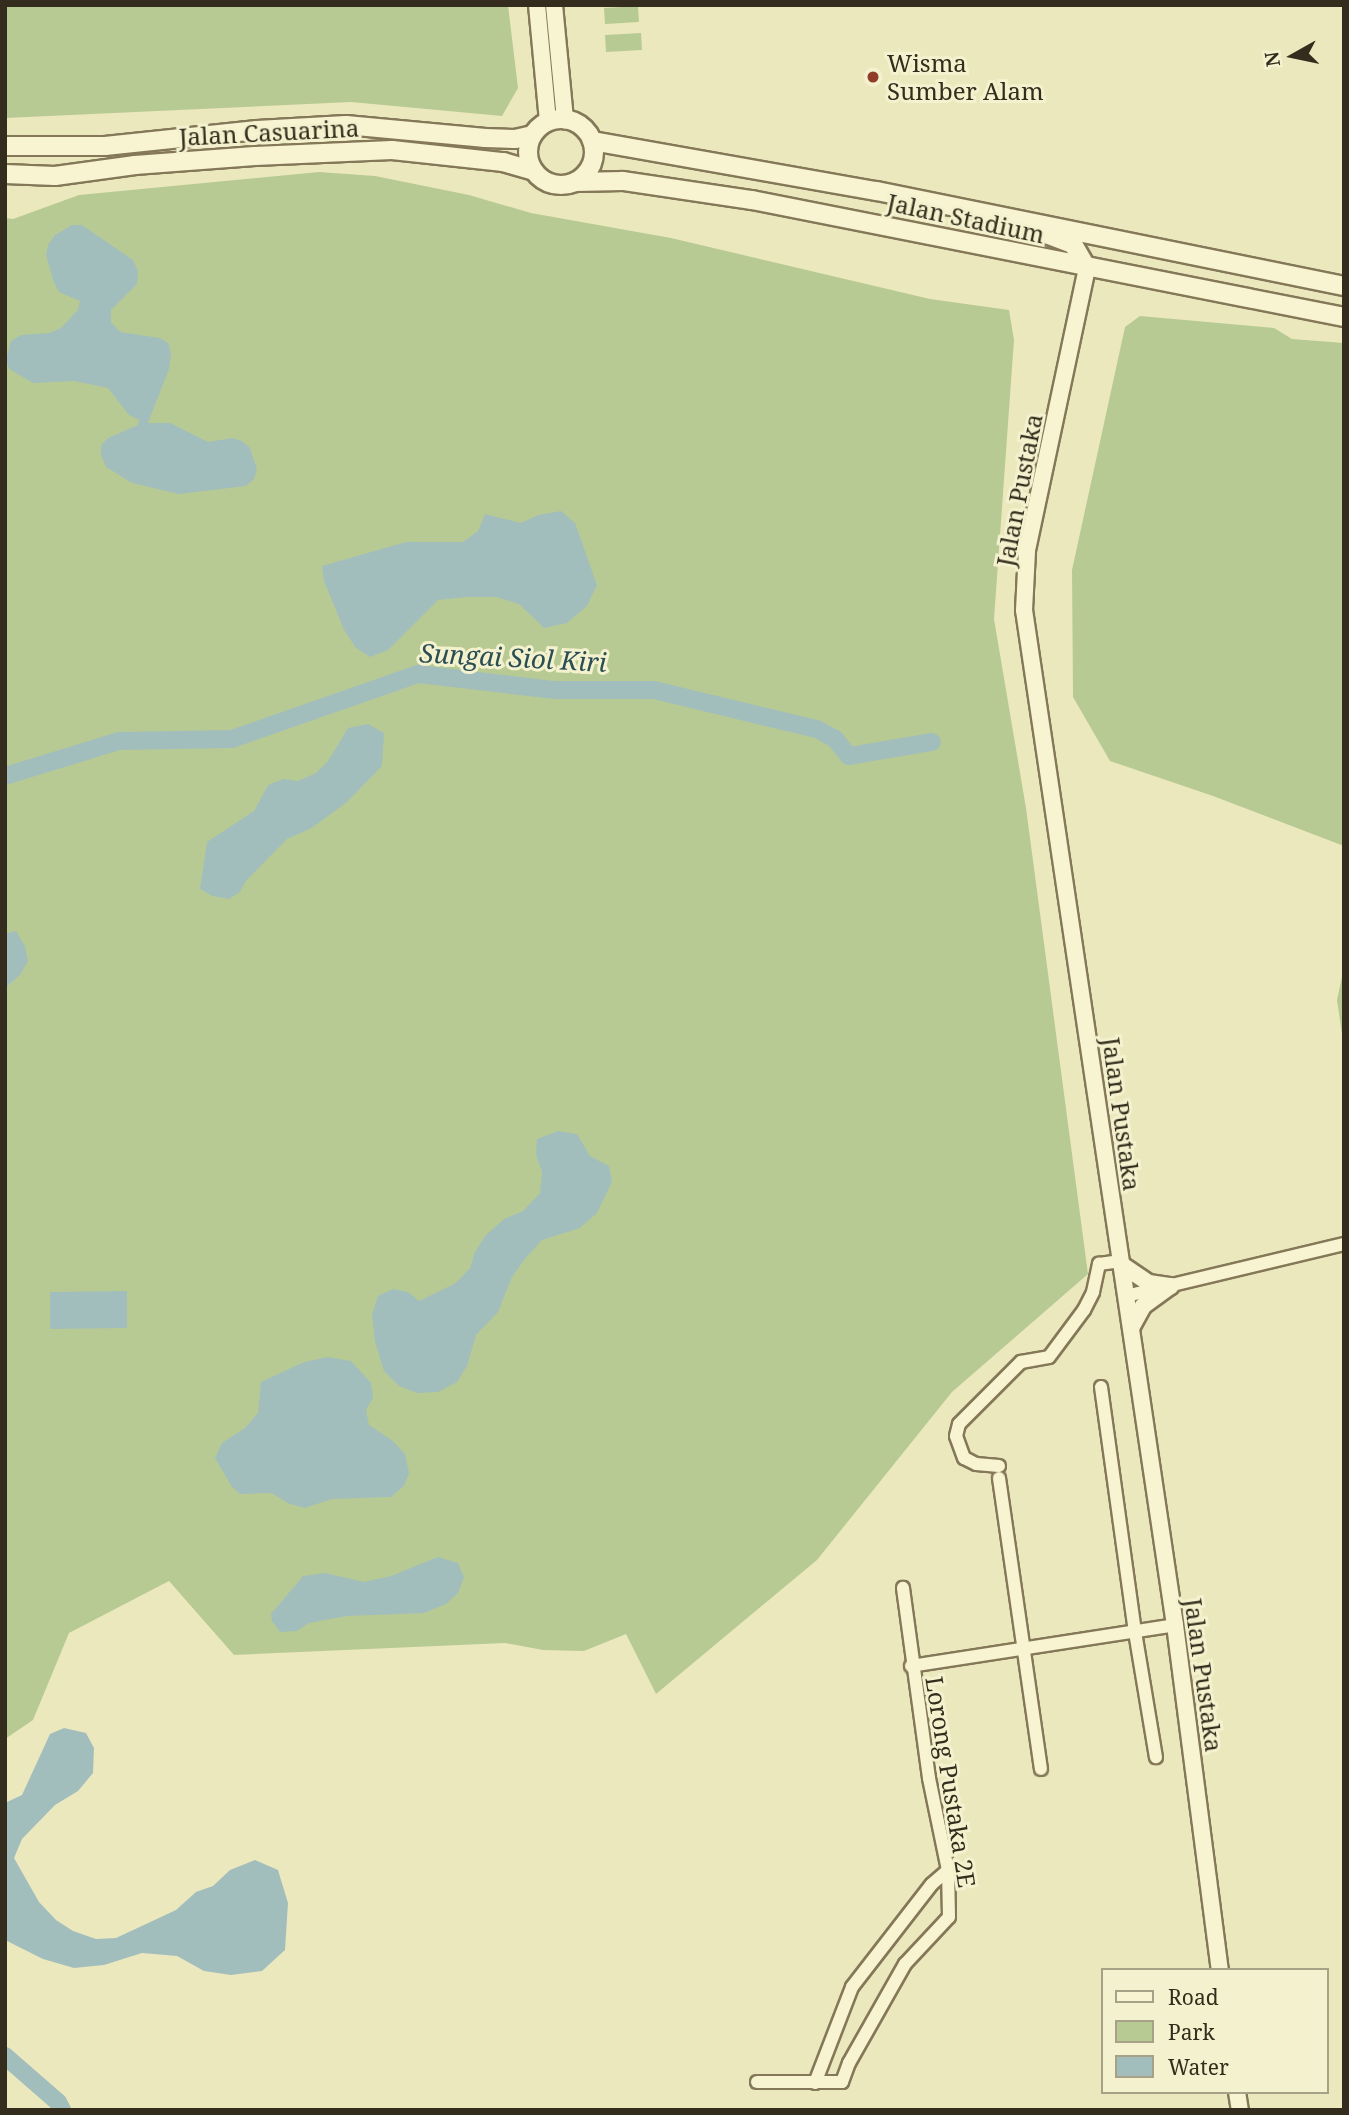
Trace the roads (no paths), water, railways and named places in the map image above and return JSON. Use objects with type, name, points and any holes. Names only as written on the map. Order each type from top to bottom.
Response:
[{"type":"main road","points":[[556,121],[582,126],[592,142],[591,167],[575,182],[557,185],[548,183],[534,171],[528,153],[533,135],[556,121]]},
{"type":"main road","name":"Jalan Casuarina","points":[[5,146],[105,146],[257,130],[346,125],[485,138],[515,139],[533,135]]},
{"type":"main road","name":"Jalan Stadium","points":[[592,142],[877,191],[1344,286]]},
{"type":"main road","name":"Jalan Casuarina","points":[[5,174],[55,176],[215,159],[393,150],[503,162],[534,171]]},
{"type":"main road","name":"Jalan Stadium","points":[[575,182],[624,181],[752,200],[1344,317]]},
{"type":"main road","points":[[962,210],[1007,227],[1063,238],[1073,244],[1087,268]]},
{"type":"street","points":[[554,5],[556,121]]},
{"type":"street","points":[[538,8],[556,121]]},
{"type":"street","name":"Jalan Pustaka","points":[[1087,268],[1027,551],[1024,610],[1175,1625],[1220,1968]]},
{"type":"street","points":[[1126,1296],[1344,1244]]},
{"type":"street","points":[[1041,1769],[999,1472],[964,1458],[956,1443],[959,1424],[1021,1362],[1049,1357],[1084,1310],[1093,1292],[1099,1264],[1122,1263],[1149,1283],[1171,1286]]},
{"type":"street","points":[[1131,1328],[1143,1306],[1171,1286]]},
{"type":"street","points":[[1101,1388],[1135,1632],[1156,1757]]},
{"type":"street","name":"Lorong Pustaka 2E","points":[[815,2082],[842,2082],[849,2063],[905,1964],[949,1917],[948,1870],[929,1778],[911,1666],[903,1588]]},
{"type":"street","points":[[911,1666],[1024,1651],[1175,1625]]},
{"type":"street","points":[[757,2082],[815,2082],[852,1987],[932,1884],[948,1870]]},
{"type":"water","points":[[72,225],[82,225],[133,260],[138,271],[137,284],[111,310],[111,322],[120,332],[160,338],[168,343],[171,353],[169,369],[148,423],[170,423],[208,442],[232,438],[242,441],[250,448],[257,469],[254,479],[246,486],[179,494],[132,483],[106,467],[101,455],[101,445],[108,438],[138,425],[139,420],[129,415],[108,388],[74,381],[33,383],[9,369],[6,359],[11,341],[21,335],[49,333],[61,328],[78,310],[80,301],[59,292],[46,255],[48,245],[55,235]]},
{"type":"water","points":[[561,511],[575,523],[597,585],[587,606],[567,623],[544,628],[519,604],[496,597],[467,597],[438,600],[388,650],[370,657],[356,648],[344,630],[324,581],[322,566],[406,542],[463,542],[478,531],[485,514],[521,523],[538,515]]},
{"type":"water","points":[[368,724],[384,733],[382,766],[346,803],[310,829],[287,839],[246,881],[240,892],[229,899],[212,896],[200,889],[207,842],[254,811],[268,785],[283,779],[298,781],[316,773],[328,761],[348,728]]},
{"type":"water","points":[[16,931],[25,946],[28,961],[20,975],[5,988],[5,934]]},
{"type":"water","points":[[558,1131],[577,1134],[590,1156],[609,1166],[612,1182],[597,1213],[580,1228],[542,1240],[524,1260],[512,1277],[498,1312],[476,1335],[467,1366],[457,1382],[438,1392],[417,1393],[399,1386],[384,1371],[375,1342],[372,1314],[378,1296],[393,1289],[408,1292],[419,1301],[456,1283],[470,1268],[475,1252],[485,1236],[504,1219],[523,1211],[540,1193],[542,1172],[536,1155],[537,1139]]},
{"type":"water","points":[[127,1291],[127,1328],[50,1329],[50,1292]]},
{"type":"water","points":[[328,1357],[351,1361],[371,1383],[373,1398],[366,1410],[369,1425],[393,1441],[405,1454],[409,1473],[404,1486],[391,1497],[332,1499],[305,1508],[290,1504],[271,1493],[240,1494],[232,1487],[215,1458],[222,1443],[245,1428],[258,1413],[261,1382],[304,1362]]},
{"type":"water","points":[[438,1557],[458,1563],[464,1577],[458,1593],[446,1604],[424,1613],[347,1616],[309,1623],[297,1631],[280,1632],[272,1621],[271,1614],[303,1576],[325,1573],[364,1582],[391,1576]]},
{"type":"water","points":[[64,1728],[86,1733],[94,1748],[93,1773],[78,1791],[55,1805],[22,1839],[14,1858],[39,1902],[56,1920],[73,1931],[96,1939],[116,1938],[176,1910],[196,1892],[213,1886],[230,1870],[255,1860],[278,1870],[288,1903],[285,1950],[262,1971],[231,1975],[204,1971],[177,1956],[142,1953],[104,1965],[74,1968],[43,1959],[5,1940],[5,1803],[22,1795],[50,1734]]},
{"type":"waterway","name":"Sungai Siol Kiri","points":[[5,776],[119,741],[232,739],[418,674],[555,690],[654,690],[817,729],[835,739],[849,756],[932,742]]},
{"type":"waterway","points":[[5,2056],[58,2102],[62,2110]]},
{"type":"place","name":"Wisma Sumber Alam","points":[[873,77]]}]
